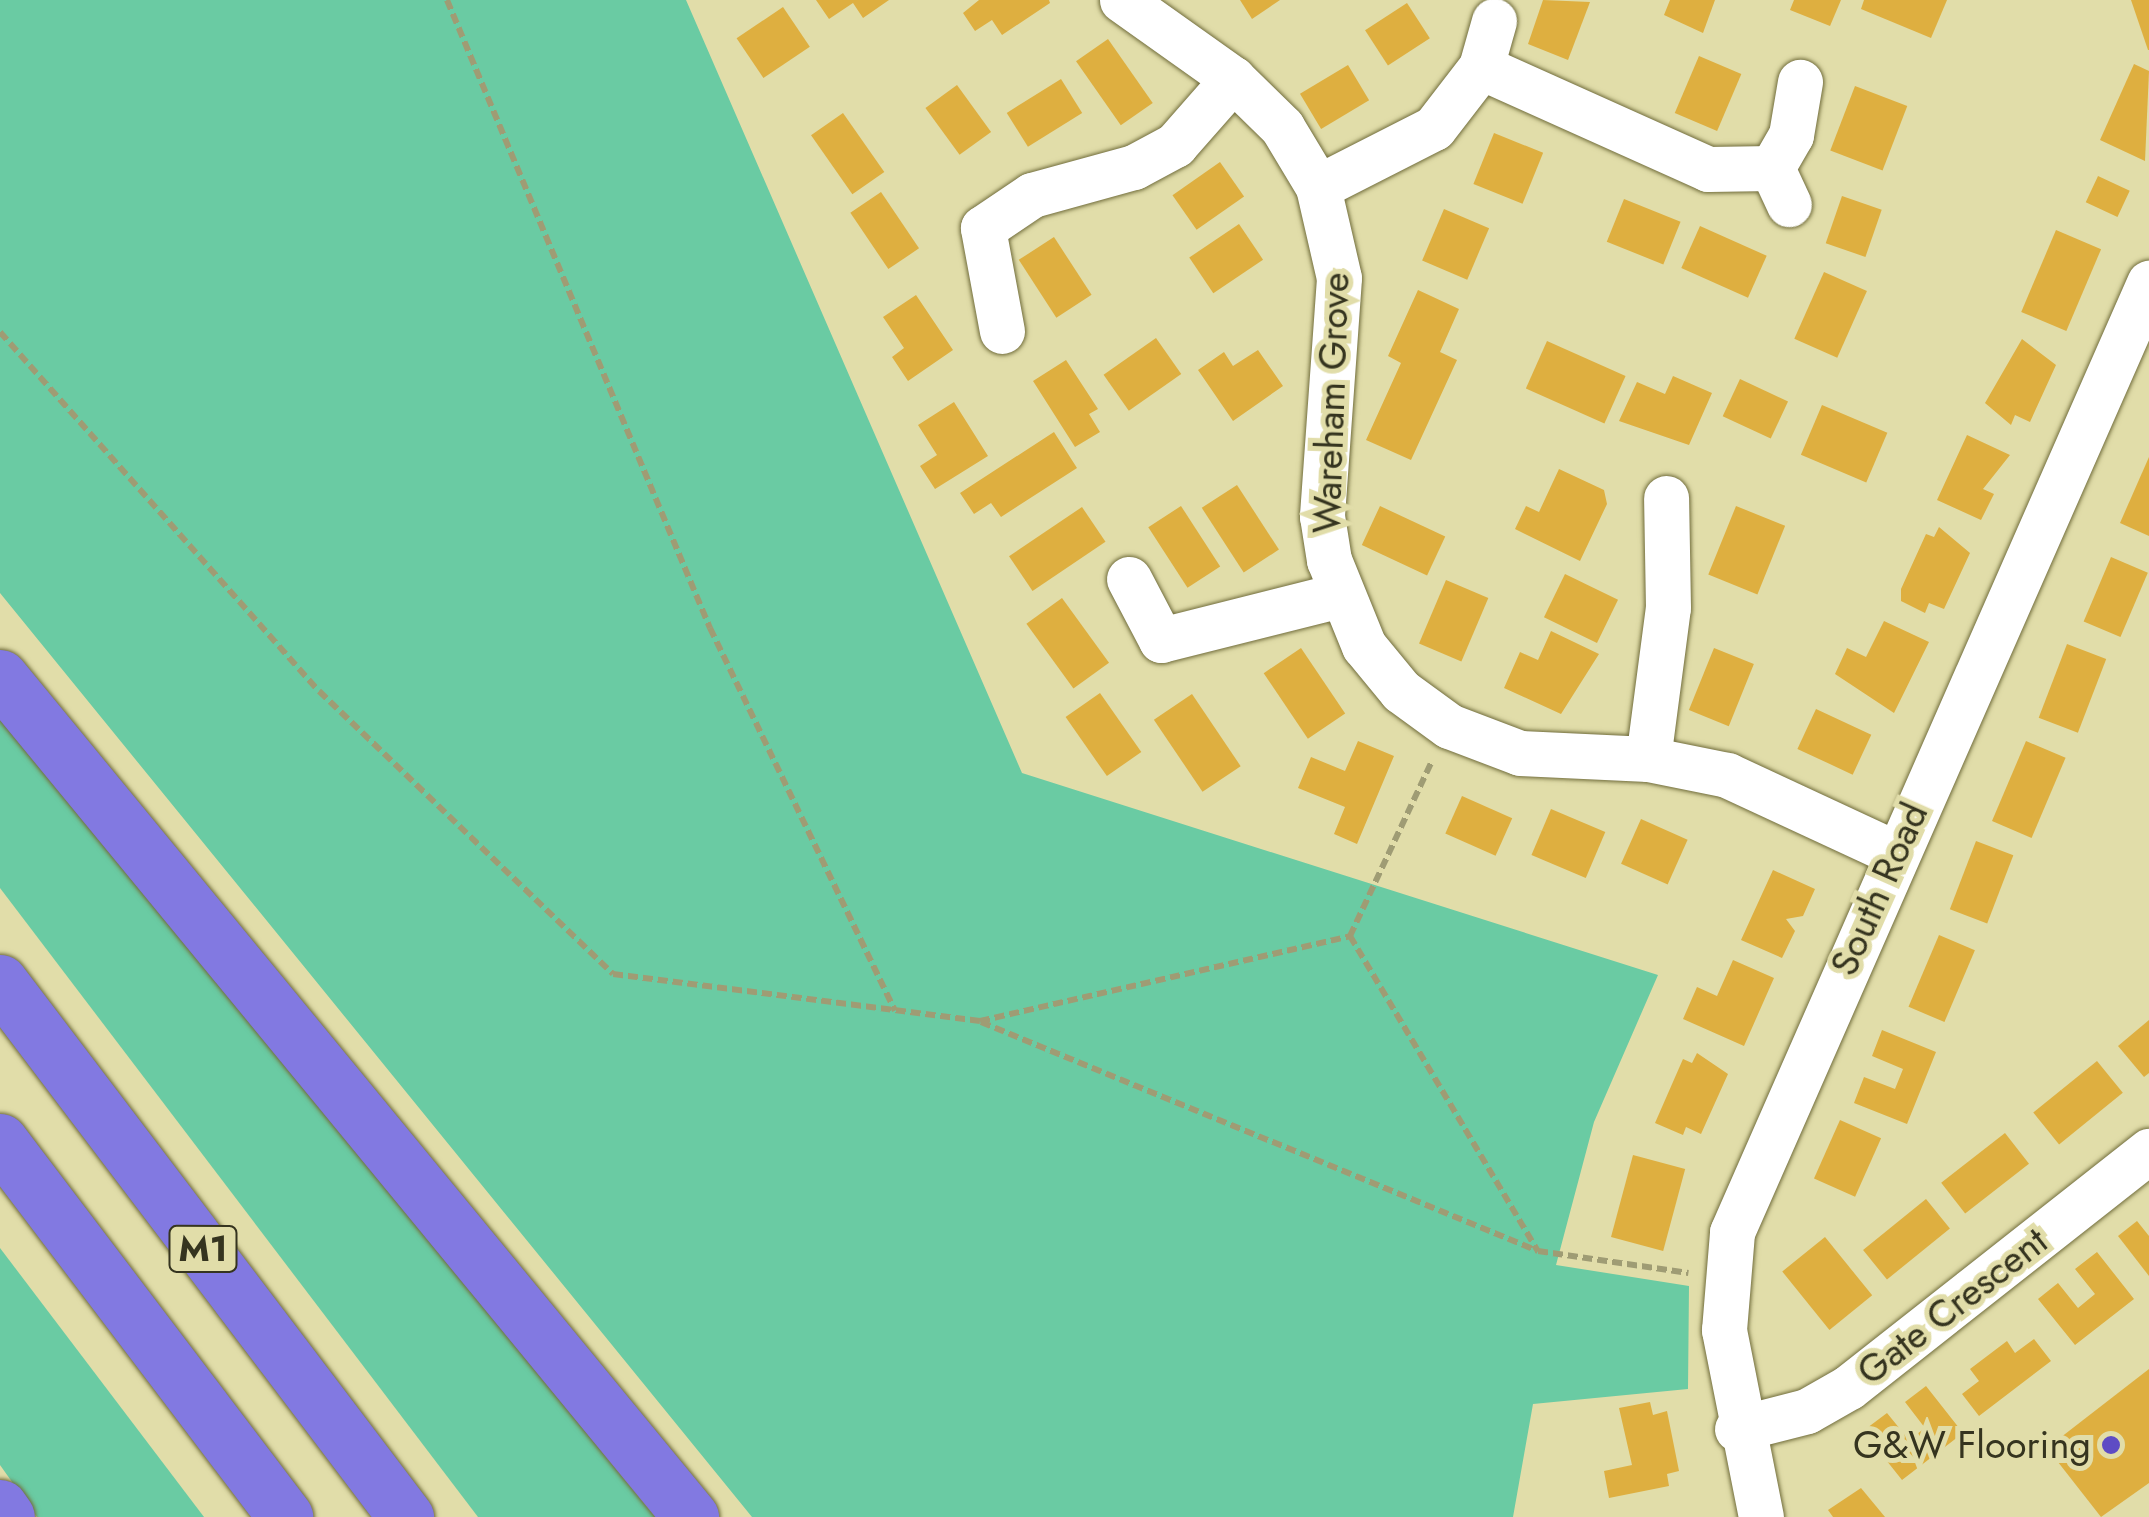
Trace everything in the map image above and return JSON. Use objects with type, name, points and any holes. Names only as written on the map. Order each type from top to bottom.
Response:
[{"type":"highway","points":[[0,676],[691,1517]]},
{"type":"highway","name":"M1","points":[[0,982],[406,1517]]},
{"type":"highway","name":"M1","points":[[0,1141],[285,1517]]},
{"type":"highway","points":[[0,1507],[7,1517]]},
{"type":"street","name":"Wareham Grove","points":[[1122,0],[1232,79],[1282,127],[1318,187],[1339,278],[1322,516],[1340,595],[1401,691],[1449,726],[1520,753],[1648,759],[1726,775],[1895,852]]},
{"type":"street","points":[[1318,187],[1434,128],[1481,67],[1494,21]]},
{"type":"street","points":[[1481,67],[1708,169],[1781,186],[1800,82]]},
{"type":"street","points":[[1002,330],[970,214],[1134,167],[1175,145],[1232,79]]},
{"type":"street","name":"South Road","points":[[1761,1517],[1737,1429],[1724,1278],[1750,1178],[1895,852],[2136,348],[2149,284]]},
{"type":"street","points":[[1648,759],[1668,608],[1666,498]]},
{"type":"street","points":[[1129,579],[1161,640],[1340,595]]},
{"type":"street","name":"Gate Crescent","points":[[1737,1429],[1849,1387],[2149,1150]]},
{"type":"path","points":[[447,0],[710,628],[896,1012]]},
{"type":"path","points":[[0,332],[319,691],[612,974],[980,1022],[1538,1251],[1724,1278]]},
{"type":"path","points":[[1350,936],[1449,726]]},
{"type":"path","points":[[980,1022],[1350,936]]},
{"type":"path","points":[[1350,936],[1538,1251]]},
{"type":"green space","points":[[0,0],[686,0],[1022,773],[1658,975],[1594,1122],[1556,1265],[1689,1286],[1688,1389],[1533,1404],[1513,1517],[752,1517],[0,593]]},
{"type":"green space","points":[[0,714],[655,1517],[478,1517],[0,888]]},
{"type":"green space","points":[[0,1248],[204,1517],[37,1517],[0,1465]]},
{"type":"building","points":[[816,0],[889,0],[863,18],[853,3],[829,19]]},
{"type":"building","points":[[979,0],[1050,3],[1002,35],[992,20],[975,31],[963,13]]},
{"type":"building","points":[[1240,0],[1280,0],[1252,19]]},
{"type":"building","points":[[1543,0],[1590,2],[1568,60],[1528,44]]},
{"type":"building","points":[[1670,0],[1715,0],[1703,33],[1664,15]]},
{"type":"building","points":[[1794,0],[1841,0],[1830,26],[1790,10]]},
{"type":"building","points":[[1864,0],[1947,0],[1931,38],[1861,9]]},
{"type":"building","points":[[2131,0],[2149,0],[2149,50],[2148,50]]},
{"type":"building","points":[[1407,3],[1430,38],[1388,65],[1365,30]]},
{"type":"building","points":[[783,7],[810,47],[763,78],[737,38]]},
{"type":"building","points":[[1108,39],[1153,103],[1121,125],[1076,61]]},
{"type":"building","points":[[1699,56],[1741,74],[1717,131],[1675,113]]},
{"type":"building","points":[[2134,64],[2149,71],[2145,161],[2100,140]]},
{"type":"building","points":[[1348,65],[1369,100],[1321,129],[1300,94]]},
{"type":"building","points":[[1061,79],[1082,113],[1028,147],[1007,113]]},
{"type":"building","points":[[957,85],[991,132],[960,155],[925,108]]},
{"type":"building","points":[[1855,86],[1907,106],[1883,170],[1830,150]]},
{"type":"building","points":[[843,113],[884,172],[852,194],[811,135]]},
{"type":"building","points":[[1494,133],[1543,153],[1523,204],[1473,184]]},
{"type":"building","points":[[1220,162],[1244,196],[1197,230],[1172,195]]},
{"type":"building","points":[[2098,176],[2130,191],[2117,217],[2086,202]]},
{"type":"building","points":[[881,192],[919,248],[888,269],[850,213]]},
{"type":"building","points":[[1842,196],[1882,210],[1865,257],[1826,243]]},
{"type":"building","points":[[1624,199],[1681,222],[1663,265],[1607,242]]},
{"type":"building","points":[[1444,209],[1489,228],[1467,280],[1422,261]]},
{"type":"building","points":[[1239,224],[1263,260],[1213,293],[1189,258]]},
{"type":"building","points":[[1700,226],[1767,256],[1748,298],[1681,268]]},
{"type":"building","points":[[2056,230],[2101,249],[2066,331],[2021,312]]},
{"type":"building","points":[[1054,237],[1092,295],[1056,318],[1019,260]]},
{"type":"building","points":[[1824,272],[1867,291],[1837,358],[1794,339]]},
{"type":"building","points":[[1418,290],[1459,309],[1440,352],[1457,360],[1411,460],[1366,440],[1401,363],[1388,356]]},
{"type":"building","points":[[916,295],[953,350],[908,381],[892,357],[904,348],[883,317]]},
{"type":"building","points":[[1156,338],[1181,374],[1129,411],[1104,375]]},
{"type":"building","points":[[2022,339],[2056,365],[2030,422],[2015,415],[2011,425],[1985,403]]},
{"type":"building","points":[[1547,341],[1626,376],[1604,423],[1526,389]]},
{"type":"building","points":[[1258,350],[1283,386],[1233,421],[1198,370],[1224,352],[1233,366]]},
{"type":"building","points":[[1066,360],[1098,409],[1089,414],[1100,432],[1075,447],[1033,381]]},
{"type":"building","points":[[1673,376],[1712,393],[1689,445],[1619,421],[1637,382],[1665,394]]},
{"type":"building","points":[[1740,379],[1788,401],[1771,439],[1723,416]]},
{"type":"building","points":[[954,402],[988,456],[935,489],[920,466],[937,455],[918,425]]},
{"type":"building","points":[[1822,405],[1887,433],[1866,482],[1801,455]]},
{"type":"building","points":[[1054,432],[1077,468],[1001,517],[991,503],[974,514],[960,493]]},
{"type":"building","points":[[1967,435],[2010,455],[1983,489],[1994,494],[1981,520],[1937,500]]},
{"type":"building","points":[[2149,457],[2149,536],[2120,523]]},
{"type":"building","points":[[1559,469],[1604,490],[1607,504],[1580,561],[1515,529],[1526,506],[1539,512]]},
{"type":"building","points":[[1237,485],[1279,550],[1244,572],[1202,508]]},
{"type":"building","points":[[1181,506],[1220,566],[1188,588],[1148,527]]},
{"type":"building","points":[[1380,506],[1445,536],[1427,575],[1362,545]]},
{"type":"building","points":[[1736,506],[1785,526],[1757,594],[1708,575]]},
{"type":"building","points":[[1082,507],[1105,542],[1033,591],[1009,556]]},
{"type":"building","points":[[1939,527],[1970,553],[1944,609],[1929,603],[1925,613],[1901,601],[1901,589],[1926,534],[1934,537]]},
{"type":"building","points":[[2111,557],[2148,573],[2120,637],[2084,621]]},
{"type":"building","points":[[1565,574],[1618,600],[1597,643],[1544,617]]},
{"type":"building","points":[[1446,580],[1488,598],[1461,661],[1419,644]]},
{"type":"building","points":[[1062,598],[1109,663],[1073,689],[1026,624]]},
{"type":"building","points":[[1884,621],[1929,642],[1894,713],[1835,674],[1847,648],[1866,657]]},
{"type":"building","points":[[1551,631],[1599,654],[1561,714],[1504,688],[1520,652],[1538,660]]},
{"type":"building","points":[[2067,644],[2106,659],[2078,733],[2039,718]]},
{"type":"building","points":[[1301,648],[1345,713],[1308,739],[1264,673]]},
{"type":"building","points":[[1714,648],[1754,664],[1729,726],[1689,710]]},
{"type":"building","points":[[1100,693],[1141,752],[1107,776],[1066,717]]},
{"type":"building","points":[[1192,694],[1241,766],[1203,792],[1154,720]]},
{"type":"building","points":[[1816,709],[1871,735],[1853,775],[1797,749]]},
{"type":"building","points":[[1358,741],[1394,756],[1357,844],[1334,834],[1345,807],[1298,788],[1311,757],[1345,771]]},
{"type":"building","points":[[2026,741],[2066,758],[2032,838],[1992,821]]},
{"type":"building","points":[[1462,796],[1512,818],[1496,856],[1445,833]]},
{"type":"building","points":[[1551,809],[1605,832],[1586,878],[1531,855]]},
{"type":"building","points":[[1641,819],[1688,840],[1668,885],[1621,864]]},
{"type":"building","points":[[1976,841],[2013,855],[1987,923],[1950,909]]},
{"type":"building","points":[[1773,870],[1815,889],[1803,916],[1786,919],[1795,931],[1782,958],[1741,940]]},
{"type":"building","points":[[1939,935],[1975,950],[1944,1022],[1909,1007]]},
{"type":"building","points":[[1733,960],[1774,978],[1744,1046],[1683,1019],[1697,987],[1717,996]]},
{"type":"building","points":[[2149,1020],[2149,1073],[2144,1077],[2118,1046]]},
{"type":"building","points":[[1882,1030],[1936,1052],[1907,1124],[1854,1103],[1864,1077],[1895,1089],[1903,1069],[1872,1056]]},
{"type":"building","points":[[1697,1053],[1728,1074],[1701,1134],[1686,1127],[1683,1135],[1655,1123],[1683,1059],[1692,1063]]},
{"type":"building","points":[[2097,1061],[2123,1093],[2059,1144],[2033,1113]]},
{"type":"building","points":[[1840,1120],[1881,1138],[1855,1197],[1814,1178]]},
{"type":"building","points":[[2005,1133],[2029,1164],[1965,1214],[1941,1183]]},
{"type":"building","points":[[1633,1155],[1685,1169],[1663,1251],[1611,1237]]},
{"type":"building","points":[[1926,1199],[1950,1229],[1887,1280],[1863,1250]]},
{"type":"building","points":[[2137,1221],[2149,1236],[2149,1276],[2118,1236]]},
{"type":"building","points":[[1825,1237],[1872,1295],[1829,1330],[1782,1272]]},
{"type":"building","points":[[2097,1252],[2134,1299],[2075,1345],[2038,1299],[2058,1283],[2078,1308],[2095,1294],[2075,1269]]},
{"type":"building","points":[[2034,1339],[2051,1361],[1979,1416],[1962,1394],[1979,1381],[1970,1369],[2007,1341],[2015,1353]]},
{"type":"building","points":[[2149,1369],[2149,1483],[2101,1517],[2047,1448]]},
{"type":"building","points":[[1926,1386],[1963,1433],[1902,1480],[1863,1431],[1887,1413],[1909,1440],[1925,1428],[1905,1402]]},
{"type":"building","points":[[1650,1402],[1653,1415],[1667,1411],[1679,1471],[1667,1474],[1669,1486],[1609,1498],[1604,1471],[1632,1465],[1619,1408]]},
{"type":"building","points":[[1861,1488],[1885,1517],[1833,1517],[1828,1510]]},
{"type":"place","name":"G&W Flooring","points":[[2111,1445]]}]
